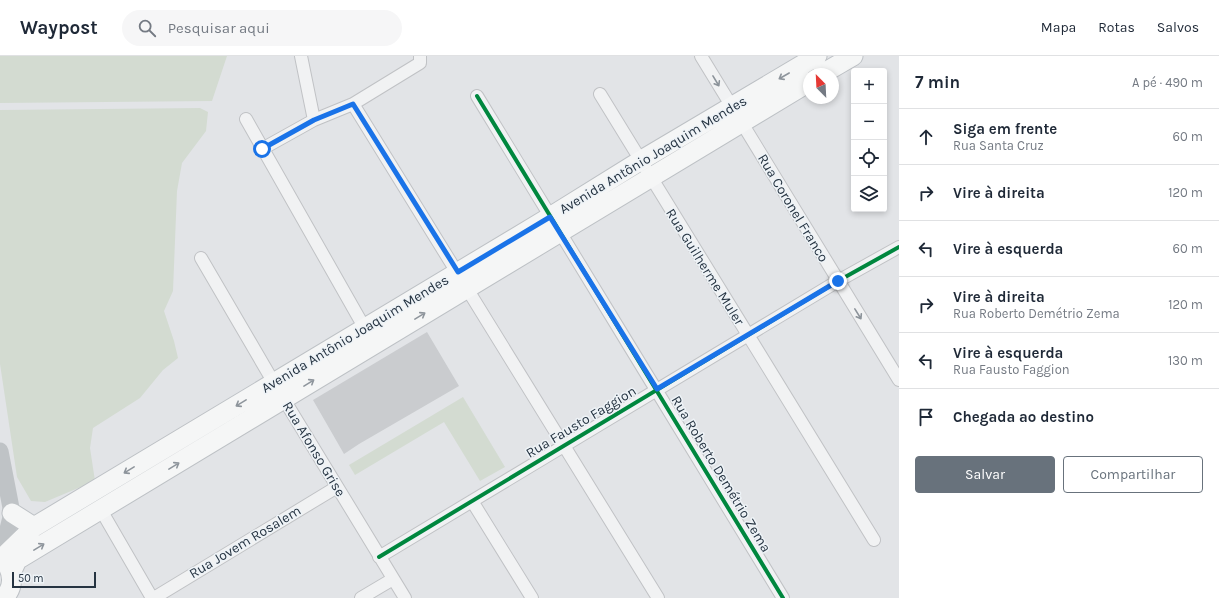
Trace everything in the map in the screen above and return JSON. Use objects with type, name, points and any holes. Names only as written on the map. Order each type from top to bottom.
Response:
[{"type":"main road","name":"Avenida Antônio Joaquim Mendes","points":[[554,224],[650,178],[817,56]]},
{"type":"main road","points":[[832,68],[853,56]]},
{"type":"main road","name":"Avenida Antônio Joaquim Mendes","points":[[3,560],[34,527],[279,391],[374,344],[462,280],[554,224],[640,161],[736,114],[803,85]]},
{"type":"main road","name":"Avenida Antônio Joaquim Mendes","points":[[3,560],[17,560],[101,510],[279,391],[364,328],[462,280]]},
{"type":"main road","points":[[0,451],[12,513],[3,560],[10,589],[3,598]]},
{"type":"main road","points":[[12,513],[34,527]]},
{"type":"street","points":[[301,56],[314,120]]},
{"type":"street","points":[[262,149],[314,120],[353,104],[420,64],[420,56]]},
{"type":"street","name":"Rua Coronel Franco","points":[[701,56],[899,380]]},
{"type":"street","name":"Rua Guilherme Muler","points":[[600,94],[650,178],[874,540]]},
{"type":"street","name":"Rua Roberto Demétrio Zema","points":[[477,96],[783,598]]},
{"type":"street","points":[[353,104],[658,598]]},
{"type":"street","points":[[246,119],[374,344]]},
{"type":"street","name":"Rua Fausto Faggion","points":[[379,557],[838,281],[899,247]]},
{"type":"street","name":"Rua Afonso Grise","points":[[201,258],[279,391],[405,598]]},
{"type":"street","name":"Rua Jovem Rosalem","points":[[153,598],[337,487]]},
{"type":"street","points":[[472,501],[532,598]]},
{"type":"street","points":[[101,510],[153,598]]},
{"type":"street","points":[[361,598],[393,579]]},
{"type":"shaded area","points":[[0,56],[227,56],[212,101],[0,103]]},
{"type":"shaded area","points":[[200,108],[208,112],[206,131],[182,163],[177,191],[173,291],[164,311],[178,358],[163,370],[140,398],[93,428],[90,448],[95,481],[45,502],[31,501],[17,477],[0,364],[0,110]]},
{"type":"shaded area","points":[[463,397],[505,467],[480,481],[444,422],[355,475],[349,465]]},
{"type":"building","points":[[427,332],[459,386],[344,454],[313,400]]},
{"type":"cycle path","points":[[477,96],[783,598]]},
{"type":"cycle path","points":[[379,557],[838,281],[899,247]]},
{"type":"route","points":[[262,149],[314,120],[353,104],[458,272],[550,217],[657,389],[838,281]]}]
